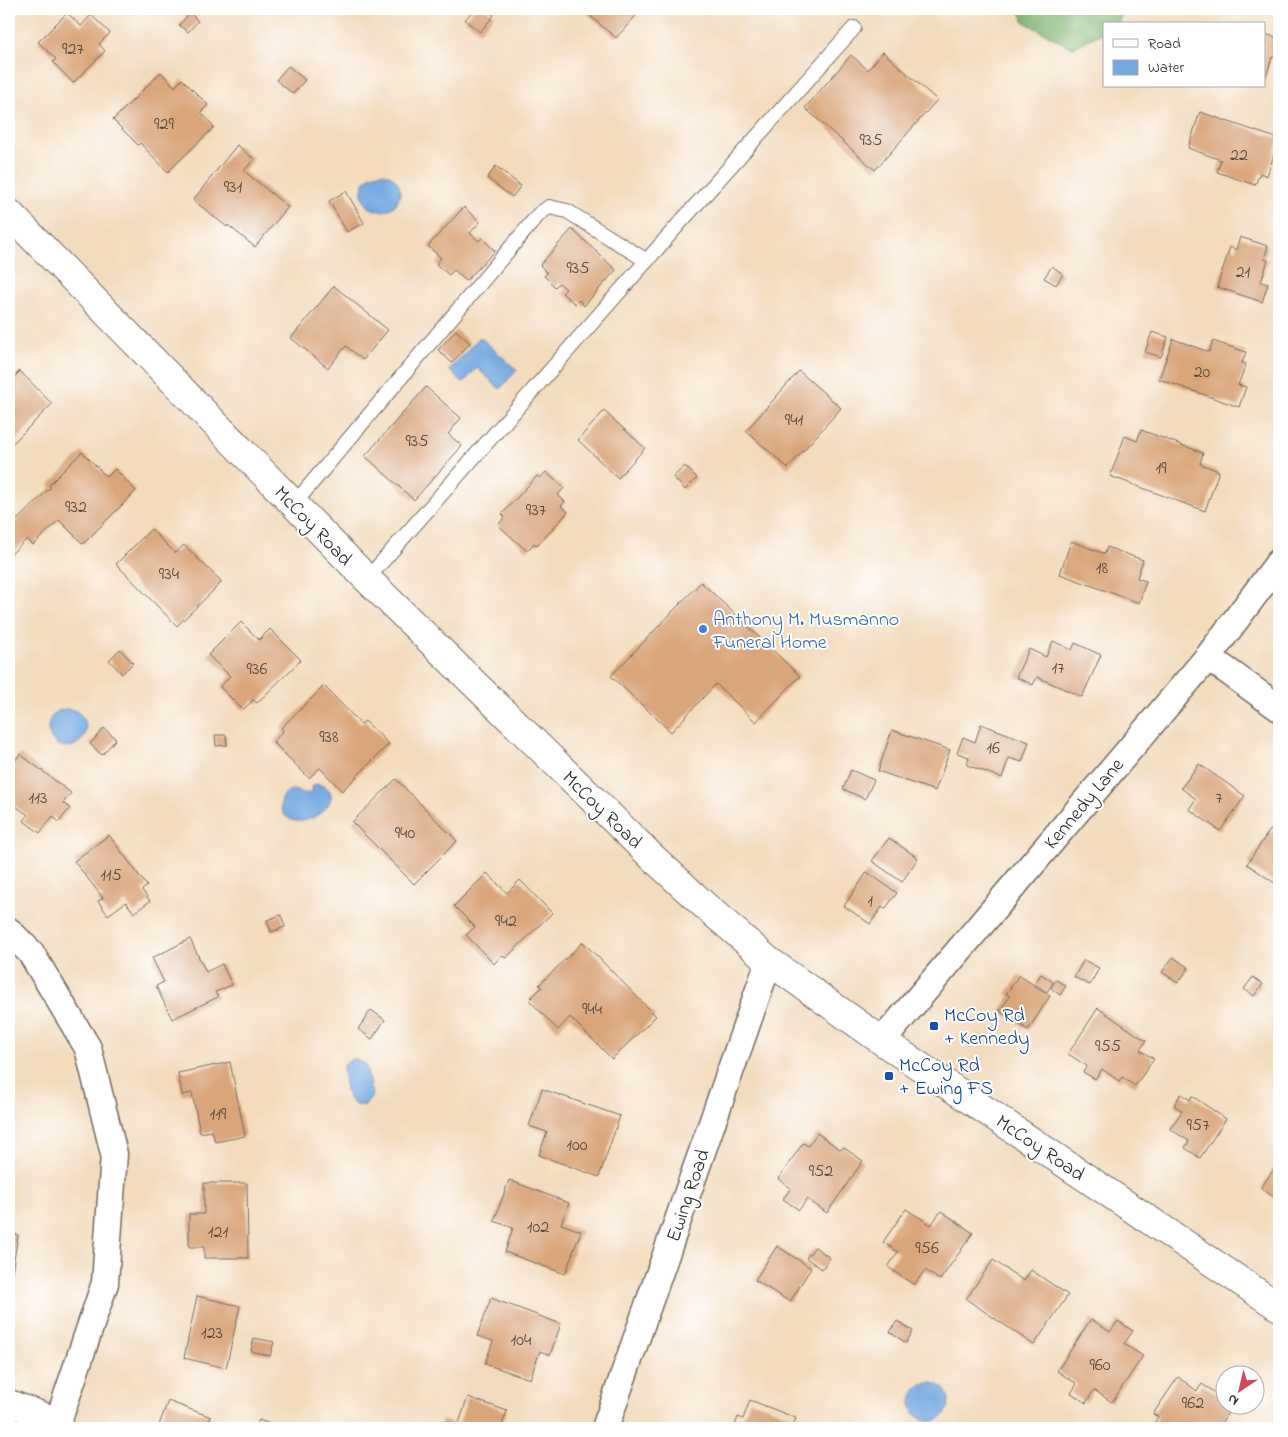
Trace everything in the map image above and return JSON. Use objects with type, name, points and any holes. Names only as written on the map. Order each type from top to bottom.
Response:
[{"type":"street","name":"McCoy Road","points":[[9,213],[368,579],[650,855],[769,961],[882,1041],[1279,1307]]},
{"type":"street","name":"Kennedy Lane","points":[[882,1041],[1208,657],[1279,562]]},
{"type":"street","points":[[1208,657],[1279,708]]},
{"type":"street","points":[[9,931],[31,953],[88,1048],[114,1154],[105,1283],[57,1424],[9,1403]]},
{"type":"street","name":"Ewing Road","points":[[605,1428],[769,961]]},
{"type":"lane","points":[[368,579],[646,261],[854,28]]},
{"type":"lane","points":[[294,504],[539,214],[550,207],[567,211],[646,261]]},
{"type":"green space","points":[[1019,9],[1126,9],[1118,22],[1103,22],[1103,32],[1072,48],[1024,22]]},
{"type":"water","points":[[381,173],[394,179],[400,192],[394,205],[381,211],[368,205],[362,192],[368,179]]},
{"type":"water","points":[[480,337],[517,370],[500,389],[477,368],[463,383],[449,370]]},
{"type":"water","points":[[67,709],[80,715],[86,728],[80,741],[67,747],[54,741],[48,728],[54,715]]},
{"type":"water","points":[[317,784],[328,789],[331,796],[328,805],[321,812],[311,818],[300,821],[290,819],[282,811],[281,803],[288,791],[295,790],[311,793],[313,786]]},
{"type":"water","points":[[352,1059],[357,1059],[365,1064],[372,1094],[365,1105],[353,1103],[349,1099],[345,1086],[343,1066]]},
{"type":"water","points":[[930,1383],[943,1389],[949,1402],[943,1415],[930,1421],[917,1415],[911,1402],[917,1389]]},
{"type":"building","points":[[474,9],[486,9],[494,15],[480,32],[465,20]]},
{"type":"building","points":[[582,9],[642,9],[616,38]]},
{"type":"building","points":[[67,13],[81,26],[91,15],[110,33],[99,44],[105,51],[73,83],[53,62],[56,59],[38,42]]},
{"type":"building","points":[[190,13],[198,21],[188,32],[179,25]]},
{"type":"building","points":[[1266,35],[1279,38],[1279,59],[1272,57],[1266,77]]},
{"type":"building","points":[[883,52],[937,100],[875,170],[805,108],[851,55],[868,70]]},
{"type":"building","points":[[288,66],[305,80],[293,94],[276,80]]},
{"type":"building","points":[[161,72],[175,87],[182,79],[208,105],[201,112],[214,127],[168,172],[140,143],[138,145],[113,120]]},
{"type":"building","points":[[1200,112],[1279,139],[1267,176],[1260,173],[1255,185],[1217,172],[1221,160],[1188,148]]},
{"type":"building","points":[[237,145],[254,159],[244,171],[288,207],[255,247],[193,200]]},
{"type":"building","points":[[496,166],[521,186],[512,197],[487,178]]},
{"type":"building","points":[[346,191],[364,223],[347,232],[329,201]]},
{"type":"building","points":[[464,207],[480,222],[470,233],[479,241],[482,238],[495,251],[466,281],[454,270],[449,275],[436,264],[441,258],[428,246]]},
{"type":"building","points":[[572,229],[616,270],[584,306],[579,300],[575,304],[562,293],[566,289],[559,283],[555,287],[544,276],[547,273],[540,265]]},
{"type":"building","points":[[1240,237],[1268,246],[1264,259],[1268,260],[1261,282],[1268,284],[1262,302],[1217,287],[1230,247],[1236,250]]},
{"type":"building","points":[[1052,266],[1063,274],[1056,285],[1044,278]]},
{"type":"building","points":[[334,286],[388,330],[363,360],[346,346],[328,368],[291,338]]},
{"type":"building","points":[[456,330],[470,343],[452,363],[438,350]]},
{"type":"building","points":[[1152,332],[1168,337],[1161,357],[1145,352]]},
{"type":"building","points":[[1173,339],[1209,352],[1213,341],[1246,352],[1242,363],[1246,364],[1238,385],[1246,387],[1239,407],[1159,379]]},
{"type":"building","points":[[20,371],[52,404],[9,447],[9,382]]},
{"type":"building","points":[[799,371],[841,408],[788,468],[746,431]]},
{"type":"building","points":[[426,387],[461,418],[448,434],[462,446],[414,500],[365,456]]},
{"type":"building","points":[[604,411],[645,448],[618,478],[578,440]]},
{"type":"building","points":[[1141,430],[1203,453],[1200,464],[1219,471],[1205,511],[1110,476],[1125,436],[1137,441]]},
{"type":"building","points":[[82,452],[107,477],[115,469],[136,491],[83,544],[59,520],[33,545],[27,539],[9,556],[9,520],[13,524],[51,487],[49,485]]},
{"type":"building","points":[[685,466],[697,478],[685,490],[673,477]]},
{"type":"building","points":[[546,472],[564,488],[558,495],[565,502],[561,506],[568,512],[537,546],[534,543],[527,551],[498,525],[505,517],[502,514],[537,476],[540,478]]},
{"type":"building","points":[[151,529],[175,553],[184,545],[222,582],[177,626],[116,564]]},
{"type":"building","points":[[1071,541],[1105,554],[1107,547],[1143,560],[1137,578],[1146,581],[1139,603],[1060,574]]},
{"type":"building","name":"Anthony M. Musmanno Funeral Home","points":[[701,582],[800,676],[756,722],[716,684],[671,732],[611,676]]},
{"type":"building","points":[[241,622],[259,640],[270,629],[301,660],[257,703],[253,700],[243,710],[220,687],[230,676],[208,655]]},
{"type":"building","points":[[1053,641],[1072,650],[1075,643],[1101,655],[1082,697],[1037,677],[1033,685],[1016,677],[1029,649],[1046,657]]},
{"type":"building","points":[[120,649],[133,663],[122,674],[109,660]]},
{"type":"building","points":[[324,686],[361,724],[365,721],[389,744],[342,791],[320,768],[309,778],[273,742],[283,731],[281,728]]},
{"type":"building","points":[[981,724],[1029,742],[1022,762],[1009,758],[1002,778],[967,765],[969,757],[957,753],[963,737],[975,742]]},
{"type":"building","points":[[104,728],[116,739],[102,755],[90,744]]},
{"type":"building","points":[[892,730],[950,750],[935,791],[878,771]]},
{"type":"building","points":[[215,735],[226,735],[227,745],[216,746]]},
{"type":"building","points":[[20,754],[71,793],[63,803],[70,808],[59,822],[53,816],[40,833],[24,821],[28,815],[9,801],[9,769]]},
{"type":"building","points":[[1199,764],[1245,796],[1220,831],[1189,809],[1196,799],[1181,788]]},
{"type":"building","points":[[851,770],[874,780],[865,799],[843,789]]},
{"type":"building","points":[[396,779],[457,841],[414,884],[352,822]]},
{"type":"building","points":[[1270,830],[1279,836],[1279,886],[1247,864]]},
{"type":"building","points":[[109,835],[147,886],[142,890],[150,901],[134,913],[126,902],[108,915],[98,901],[103,898],[74,861]]},
{"type":"building","points":[[889,838],[918,858],[902,882],[872,861]]},
{"type":"building","points":[[867,872],[897,893],[885,909],[882,907],[870,924],[844,906]]},
{"type":"building","points":[[487,873],[507,893],[520,880],[552,913],[506,958],[502,955],[494,964],[466,935],[475,927],[454,906]]},
{"type":"building","points":[[281,915],[285,927],[271,932],[267,920]]},
{"type":"building","points":[[190,939],[206,972],[222,964],[232,985],[215,992],[218,997],[172,1019],[156,986],[164,982],[152,958]]},
{"type":"building","points":[[583,942],[656,1016],[612,1059],[570,1017],[558,1030],[529,1000],[542,987],[539,985]]},
{"type":"building","points":[[1173,957],[1189,968],[1178,983],[1162,972]]},
{"type":"building","points":[[1084,960],[1099,968],[1090,985],[1074,977]]},
{"type":"building","points":[[1041,974],[1053,982],[1047,992],[1035,984]]},
{"type":"building","points":[[1019,975],[1050,996],[1028,1030],[1000,1011],[1010,996],[1006,994]]},
{"type":"building","points":[[1253,977],[1263,984],[1254,996],[1244,989]]},
{"type":"building","points":[[1056,980],[1066,986],[1060,995],[1051,988]]},
{"type":"building","points":[[1098,1008],[1146,1041],[1140,1050],[1154,1059],[1135,1086],[1122,1077],[1119,1081],[1102,1069],[1095,1079],[1083,1072],[1087,1066],[1068,1054]]},
{"type":"building","points":[[371,1010],[385,1020],[372,1039],[358,1029]]},
{"type":"building","points":[[230,1062],[245,1136],[215,1142],[212,1131],[200,1133],[192,1093],[182,1095],[178,1073]]},
{"type":"building","points":[[542,1089],[620,1116],[599,1177],[539,1155],[547,1132],[529,1126]]},
{"type":"building","points":[[1181,1094],[1190,1100],[1192,1096],[1226,1119],[1200,1158],[1185,1148],[1189,1141],[1170,1129],[1182,1111],[1174,1105]]},
{"type":"building","points":[[817,1133],[841,1150],[843,1147],[863,1161],[827,1213],[807,1199],[799,1210],[783,1199],[791,1188],[778,1179],[803,1143],[808,1146]]},
{"type":"building","points":[[1279,1161],[1279,1201],[1261,1188]]},
{"type":"building","points":[[509,1180],[569,1203],[561,1224],[581,1231],[565,1274],[505,1252],[513,1228],[494,1221]]},
{"type":"building","points":[[204,1183],[247,1183],[248,1258],[204,1258],[204,1247],[189,1247],[189,1214],[204,1214]]},
{"type":"building","points":[[906,1209],[931,1225],[941,1211],[973,1233],[940,1280],[925,1270],[914,1285],[888,1267],[898,1252],[883,1242]]},
{"type":"building","points":[[9,1233],[18,1235],[10,1285],[9,1285]]},
{"type":"building","points":[[777,1246],[811,1268],[790,1302],[755,1280]]},
{"type":"building","points":[[815,1247],[830,1258],[822,1269],[806,1258]]},
{"type":"building","points":[[993,1260],[1024,1281],[1031,1270],[1068,1295],[1034,1345],[966,1299]]},
{"type":"building","points":[[197,1296],[240,1306],[226,1368],[184,1358]]},
{"type":"building","points":[[491,1298],[561,1324],[550,1355],[540,1351],[530,1379],[485,1364],[493,1341],[477,1336]]},
{"type":"building","points":[[1091,1319],[1110,1332],[1118,1321],[1133,1331],[1124,1344],[1143,1356],[1112,1402],[1094,1390],[1086,1403],[1071,1393],[1077,1384],[1057,1371]]},
{"type":"building","points":[[897,1321],[913,1331],[906,1343],[890,1332]]},
{"type":"building","points":[[254,1338],[274,1342],[270,1356],[251,1351]]},
{"type":"building","points":[[1178,1377],[1197,1391],[1202,1384],[1216,1393],[1216,1414],[1227,1414],[1218,1428],[1155,1428],[1152,1426],[1158,1417],[1153,1414]]},
{"type":"building","points":[[468,1397],[507,1411],[501,1428],[439,1428],[442,1420],[458,1426]]},
{"type":"building","points":[[750,1400],[796,1418],[792,1428],[734,1428],[738,1417],[743,1419]]},
{"type":"building","points":[[168,1401],[211,1417],[206,1428],[158,1428]]},
{"type":"building","points":[[259,1420],[281,1428],[255,1428]]},
{"type":"place","name":"Anthony M. Musmanno Funeral Home","points":[[703,629]]},
{"type":"place","name":"McCoy Rd + Kennedy","points":[[934,1026]]},
{"type":"place","name":"McCoy Rd + Ewing FS","points":[[889,1076]]}]
